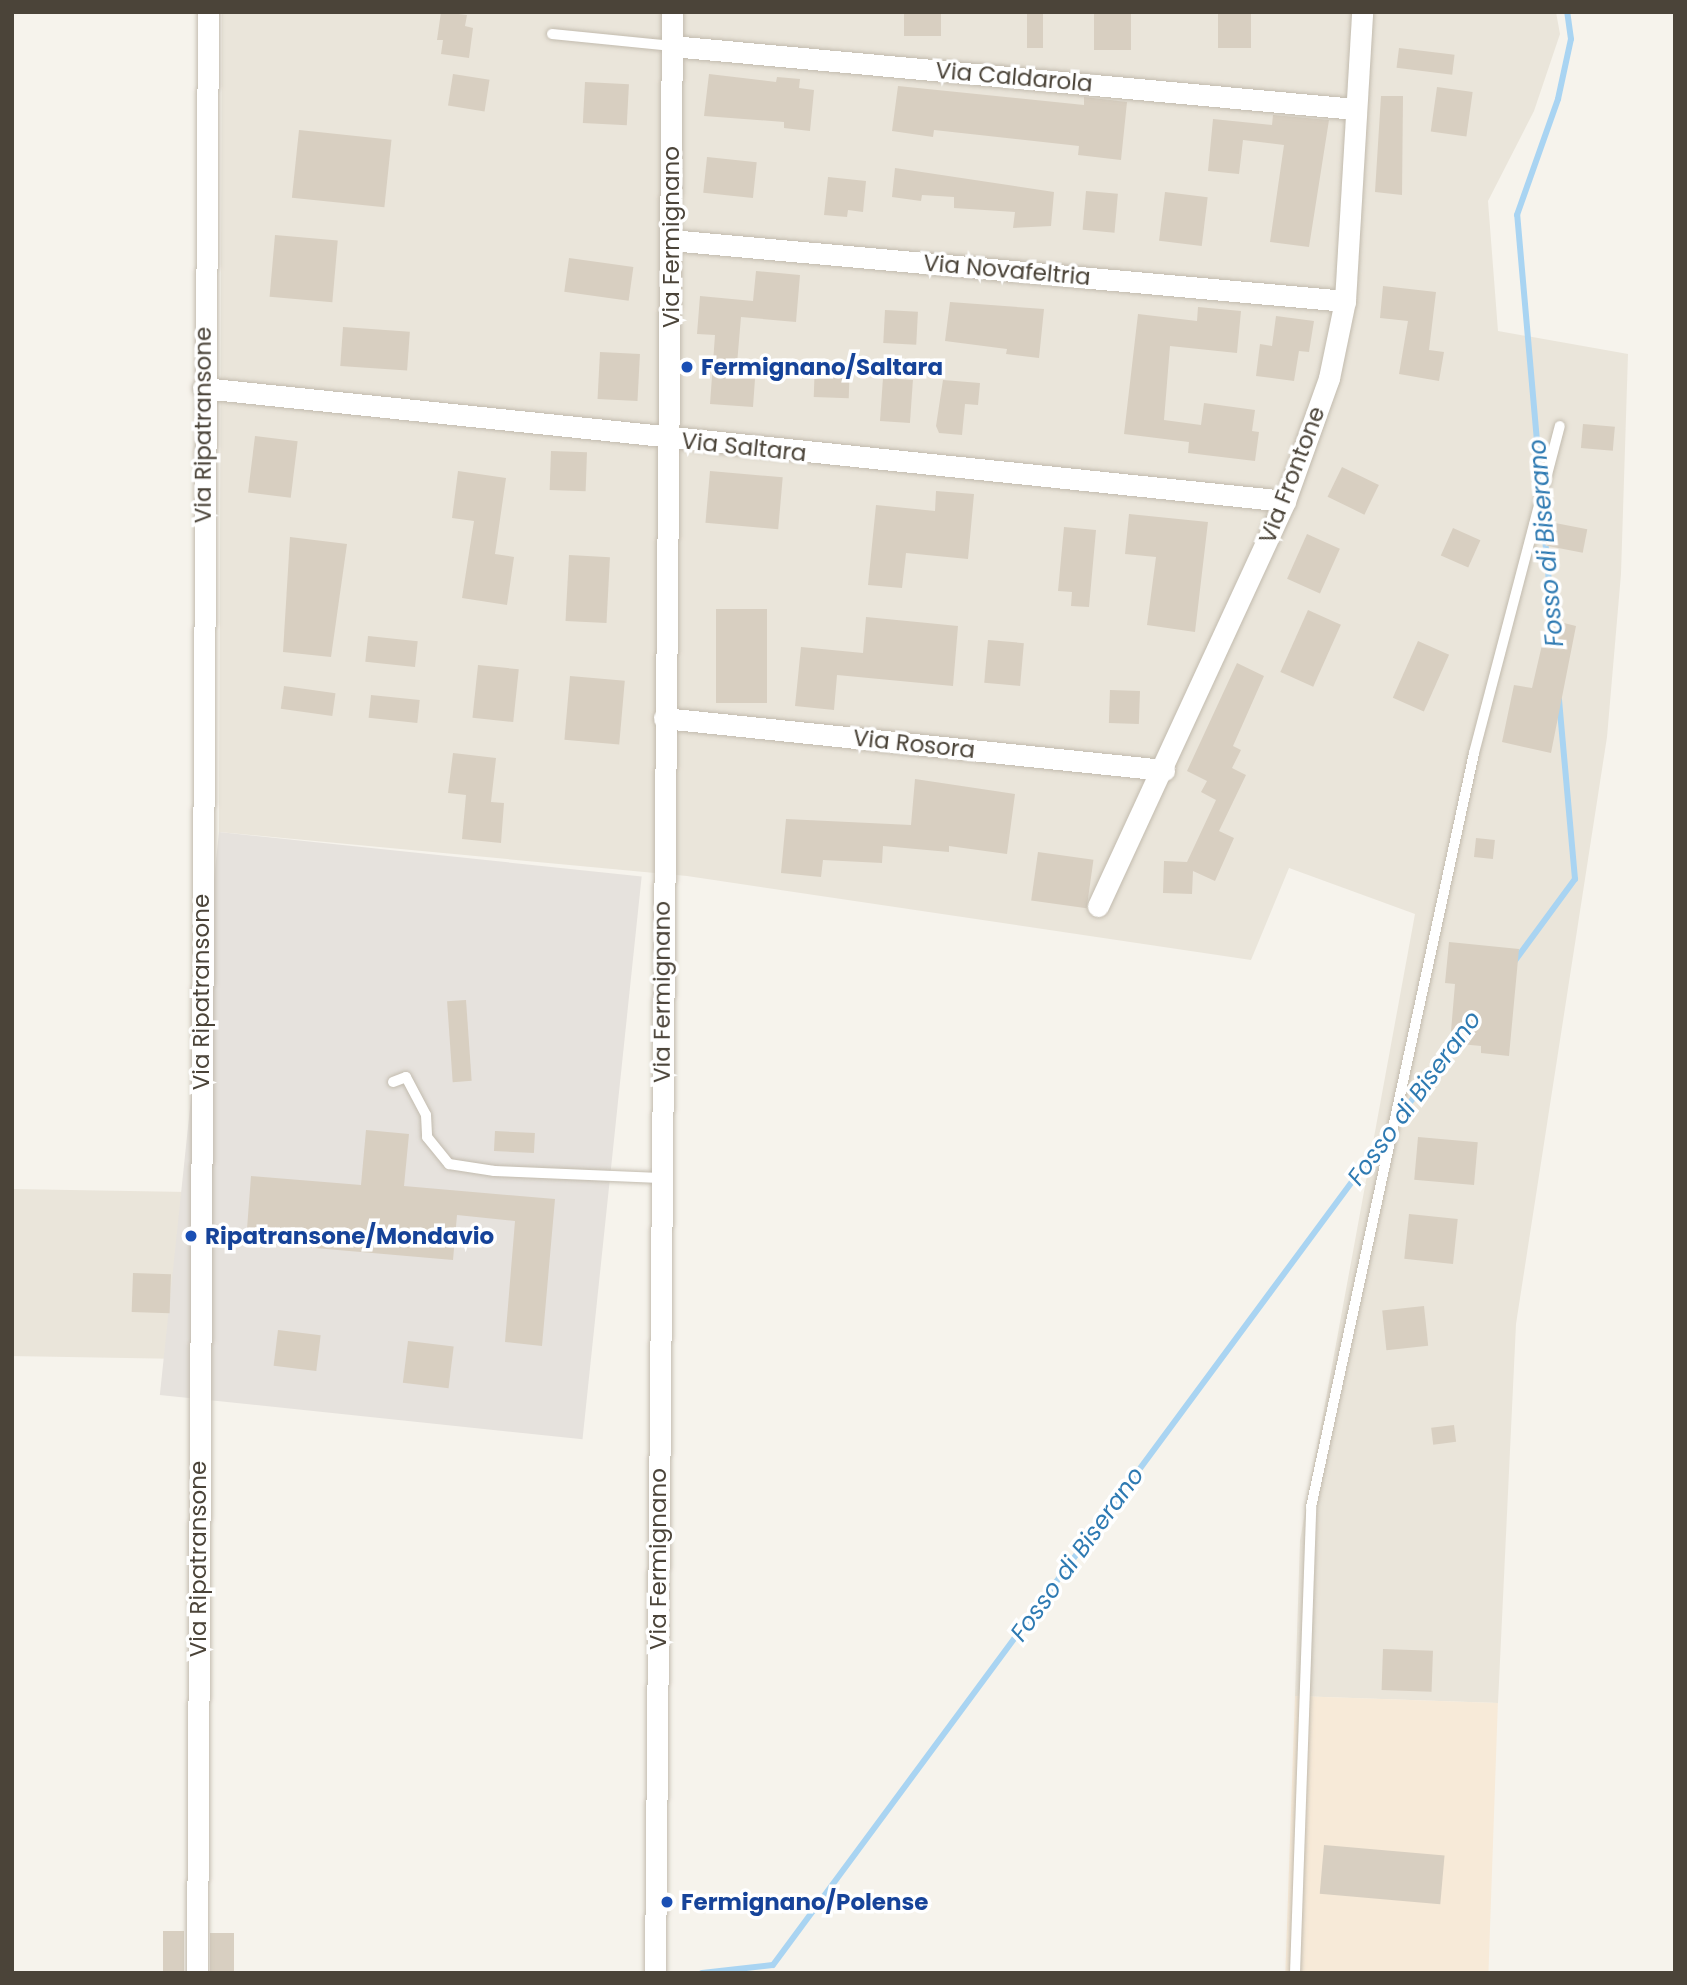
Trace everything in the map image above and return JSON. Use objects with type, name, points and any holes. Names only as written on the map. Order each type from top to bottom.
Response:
[{"type":"street","name":"Via Ripatransone","points":[[197,1973],[203,388],[208,12]]},
{"type":"street","name":"Via Fermignano","points":[[655,1973],[664,718],[672,440],[672,12]]},
{"type":"street","name":"Via Frontone","points":[[1098,906],[1164,769],[1285,501],[1329,378],[1345,300],[1362,12]]},
{"type":"street","name":"Via Caldarola","points":[[672,46],[1355,109]]},
{"type":"street","name":"Via Novafeltria","points":[[670,240],[1345,300]]},
{"type":"street","name":"Via Saltara","points":[[203,388],[672,440],[1285,501]]},
{"type":"street","name":"Via Rosora","points":[[664,718],[1164,769]]},
{"type":"lane","points":[[552,34],[672,46]]},
{"type":"lane","points":[[1296,1973],[1311,1507],[1474,753],[1560,426]]},
{"type":"lane","points":[[393,1082],[406,1077],[426,1115],[428,1137],[449,1164],[494,1171],[661,1178]]},
{"type":"shaded area","points":[[222,12],[1556,12],[1560,34],[1534,111],[1488,201],[1498,331],[1628,354],[1621,574],[1607,737],[1516,1324],[1498,1703],[1295,1696],[1300,1540],[1415,914],[1289,868],[1251,960],[687,876],[219,832]]},
{"type":"shaded area","points":[[219,832],[642,876],[583,1439],[160,1395]]},
{"type":"shaded area","points":[[12,1189],[188,1192],[185,1359],[12,1356]]},
{"type":"shaded area","points":[[1295,1696],[1498,1703],[1488,1973],[1285,1973]]},
{"type":"building","points":[[441,12],[467,15],[465,26],[473,28],[469,58],[441,54],[443,40],[437,40]]},
{"type":"building","points":[[904,12],[941,12],[941,36],[904,36]]},
{"type":"building","points":[[1027,12],[1043,12],[1043,48],[1027,48]]},
{"type":"building","points":[[1094,12],[1131,12],[1131,50],[1094,50]]},
{"type":"building","points":[[1218,12],[1251,12],[1251,48],[1218,48]]},
{"type":"building","points":[[1399,48],[1455,55],[1452,75],[1397,68]]},
{"type":"building","points":[[453,74],[490,80],[485,111],[448,106]]},
{"type":"building","points":[[709,74],[776,82],[777,77],[800,79],[799,88],[814,90],[810,131],[784,128],[784,122],[704,116]]},
{"type":"building","points":[[585,82],[629,84],[627,125],[583,123]]},
{"type":"building","points":[[898,86],[1084,105],[1084,97],[1127,102],[1121,160],[1078,155],[1079,146],[934,130],[933,137],[892,131]]},
{"type":"building","points":[[1437,87],[1473,92],[1466,137],[1431,132]]},
{"type":"building","points":[[1381,96],[1403,96],[1402,195],[1375,192]]},
{"type":"building","points":[[1273,115],[1329,120],[1309,247],[1270,242],[1284,145],[1243,140],[1239,174],[1208,171],[1213,119],[1272,125]]},
{"type":"building","points":[[299,130],[391,140],[384,207],[292,198]]},
{"type":"building","points":[[707,157],[757,162],[753,198],[703,193]]},
{"type":"building","points":[[895,168],[1054,192],[1051,226],[1013,228],[1015,212],[954,208],[954,197],[922,195],[921,201],[892,197]]},
{"type":"building","points":[[828,177],[866,181],[863,212],[848,210],[847,217],[824,215]]},
{"type":"building","points":[[1086,191],[1118,194],[1114,233],[1083,230]]},
{"type":"building","points":[[1165,192],[1208,197],[1202,246],[1159,241]]},
{"type":"building","points":[[275,235],[338,240],[332,302],[270,297]]},
{"type":"building","points":[[569,258],[633,267],[629,301],[564,292]]},
{"type":"building","points":[[756,271],[800,275],[796,322],[741,317],[737,364],[756,365],[753,407],[710,404],[715,335],[697,334],[700,296],[753,301]]},
{"type":"building","points":[[1383,286],[1436,292],[1429,350],[1444,352],[1439,381],[1399,374],[1408,321],[1380,318]]},
{"type":"building","points":[[950,302],[1044,309],[1039,358],[1006,354],[1007,349],[945,341]]},
{"type":"building","points":[[1198,307],[1241,311],[1237,353],[1170,346],[1164,420],[1201,425],[1204,403],[1255,410],[1252,431],[1259,432],[1255,461],[1188,453],[1189,442],[1124,434],[1138,314],[1197,321]]},
{"type":"building","points":[[885,310],[918,312],[916,345],[883,343]]},
{"type":"building","points":[[1276,316],[1314,321],[1309,352],[1299,351],[1294,381],[1256,376],[1260,344],[1272,346]]},
{"type":"building","points":[[343,327],[410,332],[407,371],[340,366]]},
{"type":"building","points":[[600,352],[640,354],[637,401],[598,399]]},
{"type":"building","points":[[815,361],[850,362],[849,398],[814,397]]},
{"type":"building","points":[[883,378],[913,380],[910,423],[880,421]]},
{"type":"building","points":[[943,380],[980,383],[978,405],[965,404],[962,435],[939,433],[936,426]]},
{"type":"building","points":[[1583,424],[1615,427],[1613,451],[1581,448]]},
{"type":"building","points":[[255,436],[298,441],[291,498],[248,493]]},
{"type":"building","points":[[551,451],[587,452],[586,491],[550,490]]},
{"type":"building","points":[[1342,467],[1379,485],[1364,515],[1328,497]]},
{"type":"building","points":[[458,471],[506,478],[495,554],[514,557],[507,605],[462,598],[474,521],[452,518]]},
{"type":"building","points":[[710,471],[783,477],[778,529],[705,523]]},
{"type":"building","points":[[936,491],[974,494],[968,559],[906,553],[902,588],[868,585],[876,505],[935,511]]},
{"type":"building","points":[[1129,514],[1208,522],[1195,632],[1147,625],[1156,557],[1125,554]]},
{"type":"building","points":[[1550,522],[1587,529],[1583,553],[1545,546]]},
{"type":"building","points":[[1064,527],[1096,530],[1089,607],[1071,606],[1072,592],[1058,591]]},
{"type":"building","points":[[1453,528],[1480,540],[1468,568],[1441,555]]},
{"type":"building","points":[[1307,534],[1340,549],[1320,593],[1287,579]]},
{"type":"building","points":[[290,537],[347,544],[331,657],[283,652]]},
{"type":"building","points":[[569,555],[610,557],[606,623],[566,621]]},
{"type":"building","points":[[716,609],[767,609],[767,703],[716,703]]},
{"type":"building","points":[[1308,610],[1341,625],[1313,687],[1280,672]]},
{"type":"building","points":[[866,617],[958,626],[953,686],[837,675],[834,710],[795,706],[801,647],[863,653]]},
{"type":"building","points":[[1548,619],[1576,626],[1551,753],[1502,742],[1514,685],[1532,688]]},
{"type":"building","points":[[368,636],[418,641],[415,667],[365,662]]},
{"type":"building","points":[[988,640],[1024,643],[1020,686],[984,683]]},
{"type":"building","points":[[1418,641],[1449,655],[1424,711],[1393,698]]},
{"type":"building","points":[[1237,663],[1264,676],[1233,746],[1241,750],[1232,768],[1246,775],[1219,831],[1234,838],[1215,881],[1193,871],[1192,894],[1163,893],[1164,861],[1187,862],[1216,800],[1201,792],[1207,781],[1187,771]]},
{"type":"building","points":[[478,665],[519,669],[513,722],[472,718]]},
{"type":"building","points":[[570,676],[625,681],[619,745],[564,740]]},
{"type":"building","points":[[284,686],[335,693],[332,716],[281,709]]},
{"type":"building","points":[[1110,690],[1140,691],[1139,724],[1109,723]]},
{"type":"building","points":[[371,695],[420,700],[417,723],[369,718]]},
{"type":"building","points":[[453,753],[496,758],[491,802],[504,803],[501,843],[462,839],[466,795],[448,793]]},
{"type":"building","points":[[915,779],[1015,794],[1007,854],[949,846],[949,852],[883,846],[882,863],[823,860],[821,877],[781,873],[786,819],[911,825]]},
{"type":"building","points":[[1476,838],[1495,840],[1493,859],[1474,857]]},
{"type":"building","points":[[1038,852],[1093,860],[1087,908],[1031,901]]},
{"type":"building","points":[[1449,942],[1519,949],[1509,1056],[1481,1053],[1481,1046],[1450,1043],[1455,984],[1445,983]]},
{"type":"building","points":[[466,1000],[472,1081],[453,1082],[447,1001]]},
{"type":"building","points":[[366,1130],[409,1134],[404,1186],[555,1199],[542,1346],[505,1342],[515,1221],[457,1215],[453,1260],[246,1242],[251,1176],[361,1185]]},
{"type":"building","points":[[495,1131],[535,1133],[534,1153],[494,1151]]},
{"type":"building","points":[[1418,1137],[1478,1142],[1474,1185],[1414,1180]]},
{"type":"building","points":[[1409,1214],[1458,1219],[1453,1264],[1404,1259]]},
{"type":"building","points":[[133,1273],[171,1274],[170,1313],[132,1312]]},
{"type":"building","points":[[1424,1306],[1428,1346],[1386,1350],[1382,1310]]},
{"type":"building","points":[[278,1330],[321,1335],[316,1371],[274,1366]]},
{"type":"building","points":[[408,1341],[454,1347],[449,1388],[403,1383]]},
{"type":"building","points":[[1454,1425],[1456,1442],[1433,1445],[1431,1428]]},
{"type":"building","points":[[1383,1649],[1433,1651],[1432,1692],[1382,1690]]},
{"type":"building","points":[[1324,1845],[1445,1856],[1440,1904],[1320,1894]]},
{"type":"building","points":[[163,1931],[184,1931],[184,1972],[163,1972]]},
{"type":"building","points":[[210,1933],[234,1933],[234,1973],[210,1973]]},
{"type":"waterway","name":"Fosso di Biserano","points":[[1541,487],[1517,215],[1558,99],[1571,39],[1567,12]]},
{"type":"waterway","name":"Fosso di Biserano","points":[[1542,505],[1553,627]]},
{"type":"waterway","name":"Fosso di Biserano","points":[[1514,962],[1575,879],[1559,700]]},
{"type":"waterway","name":"Fosso di Biserano","points":[[1397,1120],[1457,1039]]},
{"type":"waterway","name":"Fosso di Biserano","points":[[702,1973],[773,1965],[1391,1129]]},
{"type":"place","name":"Fermignano/Saltara","points":[[687,367]]},
{"type":"place","name":"Ripatransone/Mondavio","points":[[191,1236]]},
{"type":"place","name":"Fermignano/Polense","points":[[667,1902]]}]
